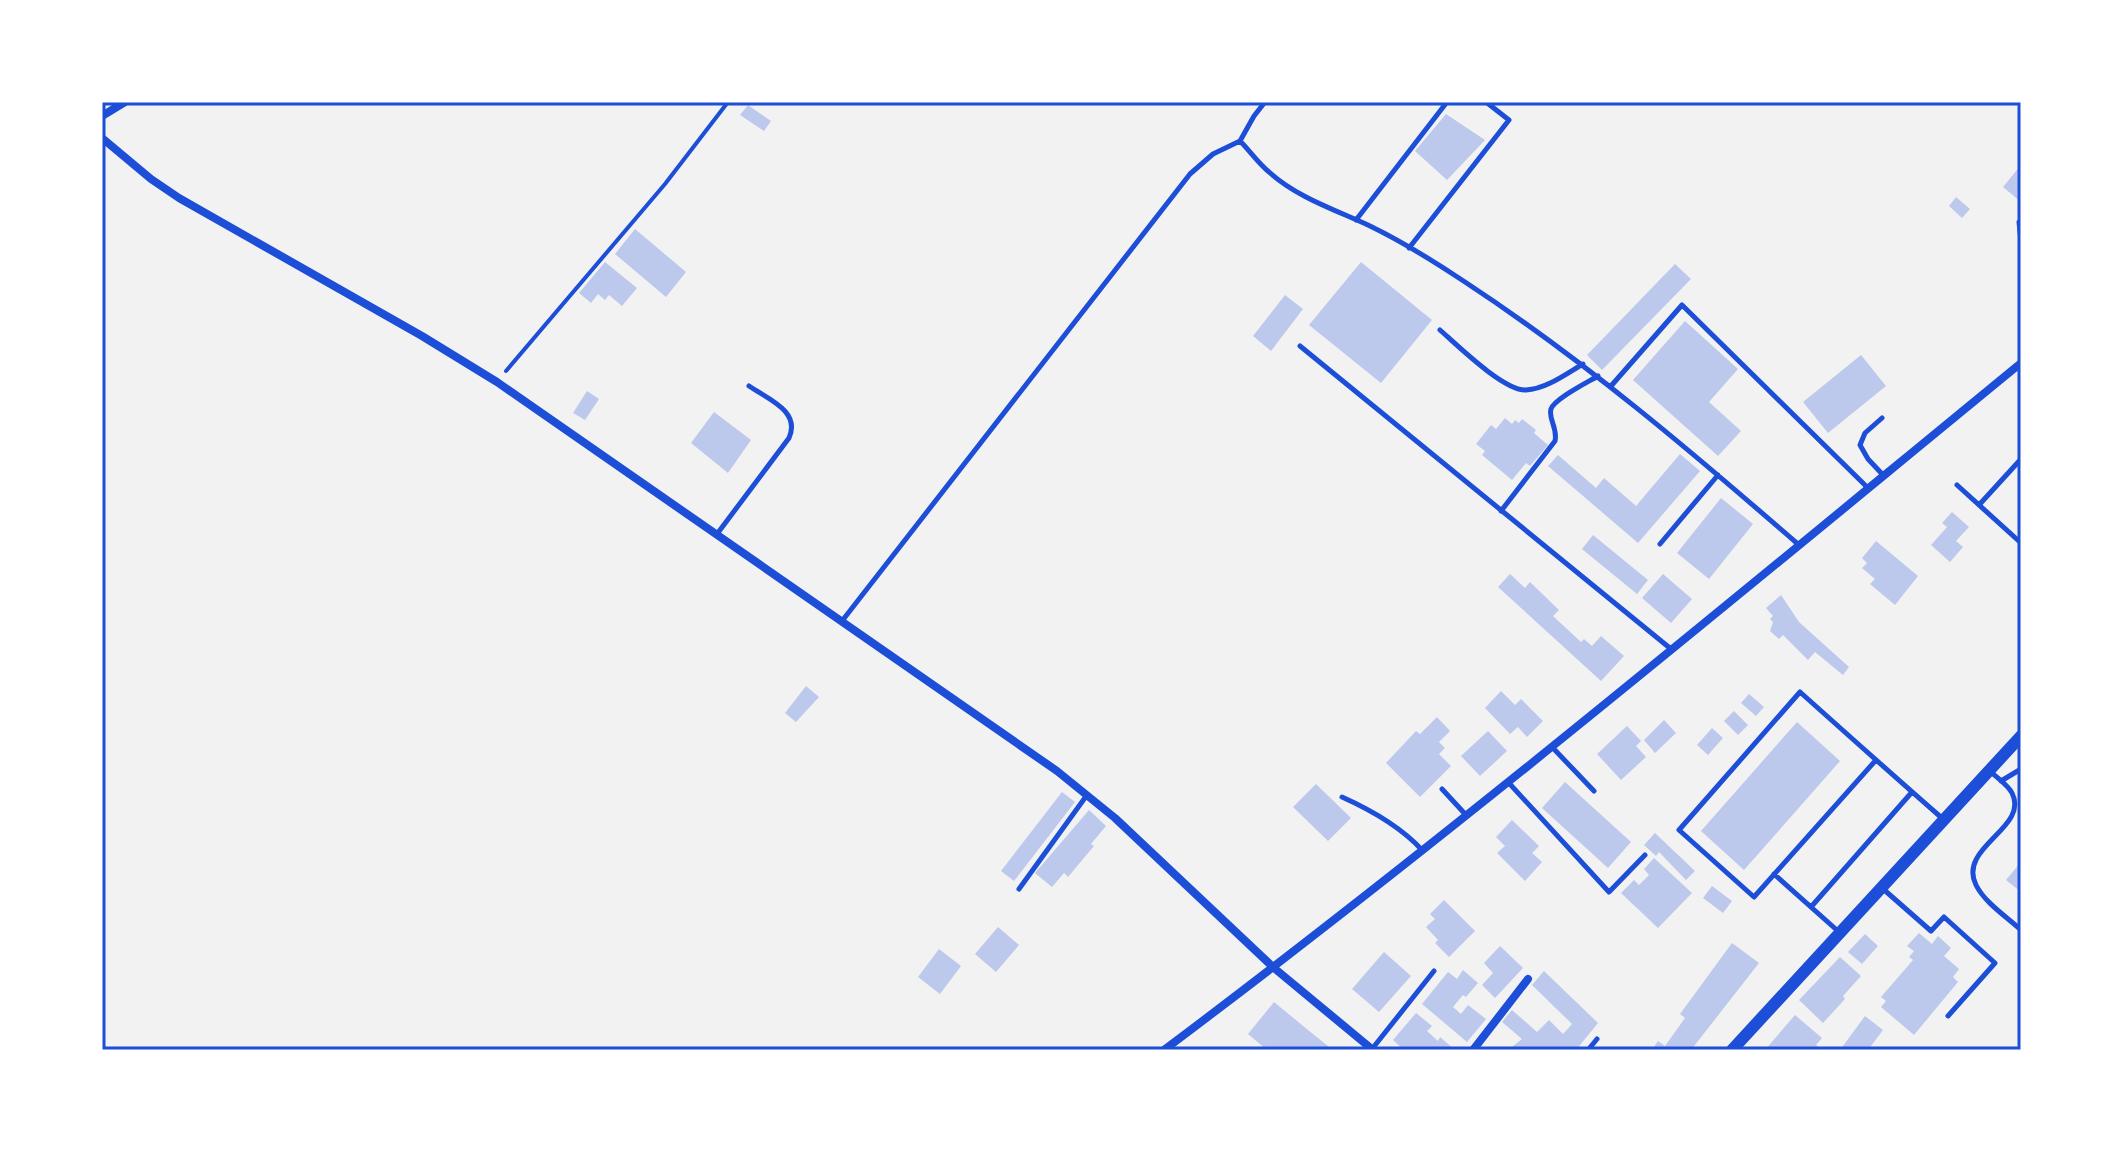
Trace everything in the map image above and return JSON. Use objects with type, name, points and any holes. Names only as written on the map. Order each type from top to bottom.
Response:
[{"type":"street","points":[[102,116],[125,102]]},
{"type":"street","points":[[102,138],[137,169],[179,198],[497,382],[1049,764],[1088,794],[1274,968],[1373,1049]]},
{"type":"street","points":[[1164,1050],[1274,968],[1672,650],[2021,363]]},
{"type":"street","points":[[1732,1050],[2021,736]]},
{"type":"street","points":[[1473,1050],[1528,979]]},
{"type":"lane","points":[[842,621],[1190,174],[1213,154],[1240,141],[1265,102]]},
{"type":"lane","points":[[1356,220],[1447,102]]},
{"type":"lane","points":[[1409,248],[1509,120],[1486,102]]},
{"type":"lane","points":[[1240,141],[1284,184],[1308,199],[1409,248],[1465,282],[1583,364],[1799,545]]},
{"type":"lane","points":[[2019,222],[2021,242]]},
{"type":"lane","points":[[1611,386],[1682,305],[1868,488]]},
{"type":"lane","points":[[1440,330],[1497,378],[1520,390],[1544,386],[1583,364]]},
{"type":"lane","points":[[1300,346],[1672,650]]},
{"type":"lane","points":[[1501,511],[1555,441],[1556,428],[1551,414],[1554,405],[1598,376]]},
{"type":"lane","points":[[717,534],[793,431],[790,417],[784,410],[749,386]]},
{"type":"lane","points":[[1882,418],[1865,433],[1860,445],[1884,476]]},
{"type":"lane","points":[[1979,505],[2021,459]]},
{"type":"lane","points":[[1660,544],[1718,475]]},
{"type":"lane","points":[[1957,485],[2021,543]]},
{"type":"lane","points":[[1876,760],[1754,897],[1679,830],[1800,692],[1944,820]]},
{"type":"lane","points":[[1551,746],[1594,791]]},
{"type":"lane","points":[[2001,781],[2021,769]]},
{"type":"lane","points":[[1989,771],[2012,792],[2015,808],[2010,819],[1975,860],[1973,876],[1980,891],[2021,930]]},
{"type":"lane","points":[[1508,781],[1609,892],[1645,855]]},
{"type":"lane","points":[[1442,789],[1466,815]]},
{"type":"lane","points":[[1811,907],[1912,792]]},
{"type":"lane","points":[[1019,889],[1088,794]]},
{"type":"lane","points":[[1342,797],[1385,820],[1422,850]]},
{"type":"lane","points":[[1774,874],[1840,932]]},
{"type":"lane","points":[[1882,887],[1931,931],[1944,917],[1995,963],[1948,1016]]},
{"type":"lane","points":[[1373,1049],[1434,971]]},
{"type":"lane","points":[[1588,1050],[1597,1039]]},
{"type":"path","points":[[497,382],[665,184],[728,102]]},
{"type":"building","points":[[748,105],[771,121],[764,131],[740,115]]},
{"type":"building","points":[[1446,114],[1485,140],[1447,180],[1415,151]]},
{"type":"building","points":[[2021,165],[2021,202],[2003,187]]},
{"type":"building","points":[[1956,197],[1970,209],[1962,218],[1949,206]]},
{"type":"building","points":[[635,229],[686,272],[666,297],[615,254]]},
{"type":"building","points":[[605,262],[637,288],[622,306],[609,295],[605,300],[598,294],[591,303],[579,293]]},
{"type":"building","points":[[1361,262],[1432,320],[1381,383],[1309,325]]},
{"type":"building","points":[[1675,264],[1691,279],[1602,370],[1587,355]]},
{"type":"building","points":[[1285,295],[1303,309],[1271,351],[1253,336]]},
{"type":"building","points":[[1685,321],[1738,369],[1709,402],[1741,431],[1718,456],[1633,380]]},
{"type":"building","points":[[1861,355],[1886,386],[1828,433],[1803,402]]},
{"type":"building","points":[[587,391],[599,399],[585,420],[573,413]]},
{"type":"building","points":[[714,412],[751,440],[728,473],[691,443]]},
{"type":"building","points":[[1505,418],[1512,424],[1522,419],[1548,445],[1530,466],[1526,463],[1512,480],[1482,455],[1485,451],[1476,444],[1491,425],[1496,429]]},
{"type":"building","points":[[1680,454],[1700,471],[1638,543],[1548,466],[1558,455],[1596,488],[1604,478],[1636,506]]},
{"type":"building","points":[[1721,498],[1753,524],[1709,579],[1677,553]]},
{"type":"building","points":[[1952,512],[1969,527],[1956,541],[1963,547],[1950,562],[1931,545],[1947,527],[1942,523]]},
{"type":"building","points":[[1593,535],[1648,580],[1637,594],[1582,549]]},
{"type":"building","points":[[1876,541],[1918,576],[1895,605],[1870,584],[1875,579],[1862,568],[1867,563],[1862,558]]},
{"type":"building","points":[[1510,574],[1525,588],[1530,582],[1559,610],[1553,616],[1581,642],[1584,639],[1592,646],[1601,636],[1624,656],[1601,681],[1498,587]]},
{"type":"building","points":[[1663,574],[1692,599],[1671,623],[1642,598]]},
{"type":"building","points":[[1781,595],[1799,622],[1849,667],[1843,675],[1815,652],[1808,660],[1783,635],[1779,639],[1770,631],[1773,616],[1766,608]]},
{"type":"building","points":[[806,686],[819,697],[796,722],[785,713]]},
{"type":"building","points":[[1501,691],[1515,705],[1521,699],[1543,721],[1527,737],[1518,727],[1510,734],[1485,708]]},
{"type":"building","points":[[1749,694],[1764,707],[1756,716],[1741,703]]},
{"type":"building","points":[[1734,711],[1748,725],[1738,735],[1724,721]]},
{"type":"building","points":[[1437,717],[1450,731],[1439,742],[1445,748],[1439,754],[1451,766],[1420,797],[1386,763],[1416,731],[1420,734]]},
{"type":"building","points":[[1664,720],[1676,733],[1655,753],[1644,740]]},
{"type":"building","points":[[1797,722],[1840,761],[1744,870],[1701,831]]},
{"type":"building","points":[[1627,726],[1641,741],[1636,746],[1646,757],[1621,780],[1597,754]]},
{"type":"building","points":[[1712,728],[1723,738],[1708,755],[1697,745]]},
{"type":"building","points":[[1488,731],[1507,751],[1480,776],[1461,756]]},
{"type":"building","points":[[1565,782],[1631,842],[1608,868],[1542,808]]},
{"type":"building","points":[[1316,784],[1351,818],[1328,841],[1293,807]]},
{"type":"building","points":[[1062,792],[1075,802],[1014,881],[1001,871]]},
{"type":"building","points":[[1089,810],[1106,826],[1068,877],[1064,873],[1052,887],[1035,873]]},
{"type":"building","points":[[1512,820],[1539,846],[1532,853],[1542,862],[1525,881],[1497,853],[1505,846],[1496,837]]},
{"type":"building","points":[[1655,833],[1695,871],[1686,880],[1659,852],[1656,856],[1644,845]]},
{"type":"building","points":[[1654,858],[1692,893],[1658,928],[1621,893],[1634,880],[1639,885],[1649,875],[1644,869]]},
{"type":"building","points":[[2021,862],[2021,892],[2006,880]]},
{"type":"building","points":[[1712,886],[1732,901],[1723,913],[1703,898]]},
{"type":"building","points":[[1444,900],[1475,931],[1449,957],[1435,943],[1438,940],[1426,927],[1435,919],[1430,914]]},
{"type":"building","points":[[998,927],[1019,945],[996,972],[975,954]]},
{"type":"building","points":[[1919,933],[1932,944],[1938,936],[1951,948],[1944,956],[1959,969],[1953,977],[1958,982],[1914,1035],[1881,1007],[1886,1001],[1881,997],[1913,960],[1909,957],[1914,951],[1907,946]]},
{"type":"building","points":[[1865,934],[1878,946],[1862,964],[1848,952]]},
{"type":"building","points":[[1732,943],[1759,963],[1691,1050],[1652,1050],[1658,1041],[1665,1046],[1685,1018],[1680,1014]]},
{"type":"building","points":[[1500,946],[1523,968],[1495,998],[1482,985],[1493,973],[1484,963]]},
{"type":"building","points":[[939,949],[961,966],[940,994],[918,977]]},
{"type":"building","points":[[1384,952],[1411,976],[1379,1012],[1352,989]]},
{"type":"building","points":[[1840,957],[1861,976],[1823,1023],[1799,1000]]},
{"type":"building","points":[[1463,970],[1478,983],[1453,1007],[1461,1014],[1468,1005],[1486,1019],[1467,1042],[1422,1004],[1448,972],[1457,979]]},
{"type":"building","points":[[1544,971],[1598,1023],[1576,1050],[1508,1050],[1522,1039],[1502,1022],[1512,1010],[1537,1032],[1549,1020],[1563,1034],[1572,1024],[1532,985]]},
{"type":"building","points":[[1274,1002],[1333,1050],[1274,1050],[1270,1046],[1267,1050],[1248,1034]]},
{"type":"building","points":[[1416,1013],[1432,1026],[1427,1031],[1455,1050],[1404,1050],[1393,1040]]},
{"type":"building","points":[[1795,1015],[1822,1038],[1816,1045],[1822,1050],[1765,1050]]},
{"type":"building","points":[[1865,1016],[1883,1030],[1868,1050],[1840,1050]]}]
